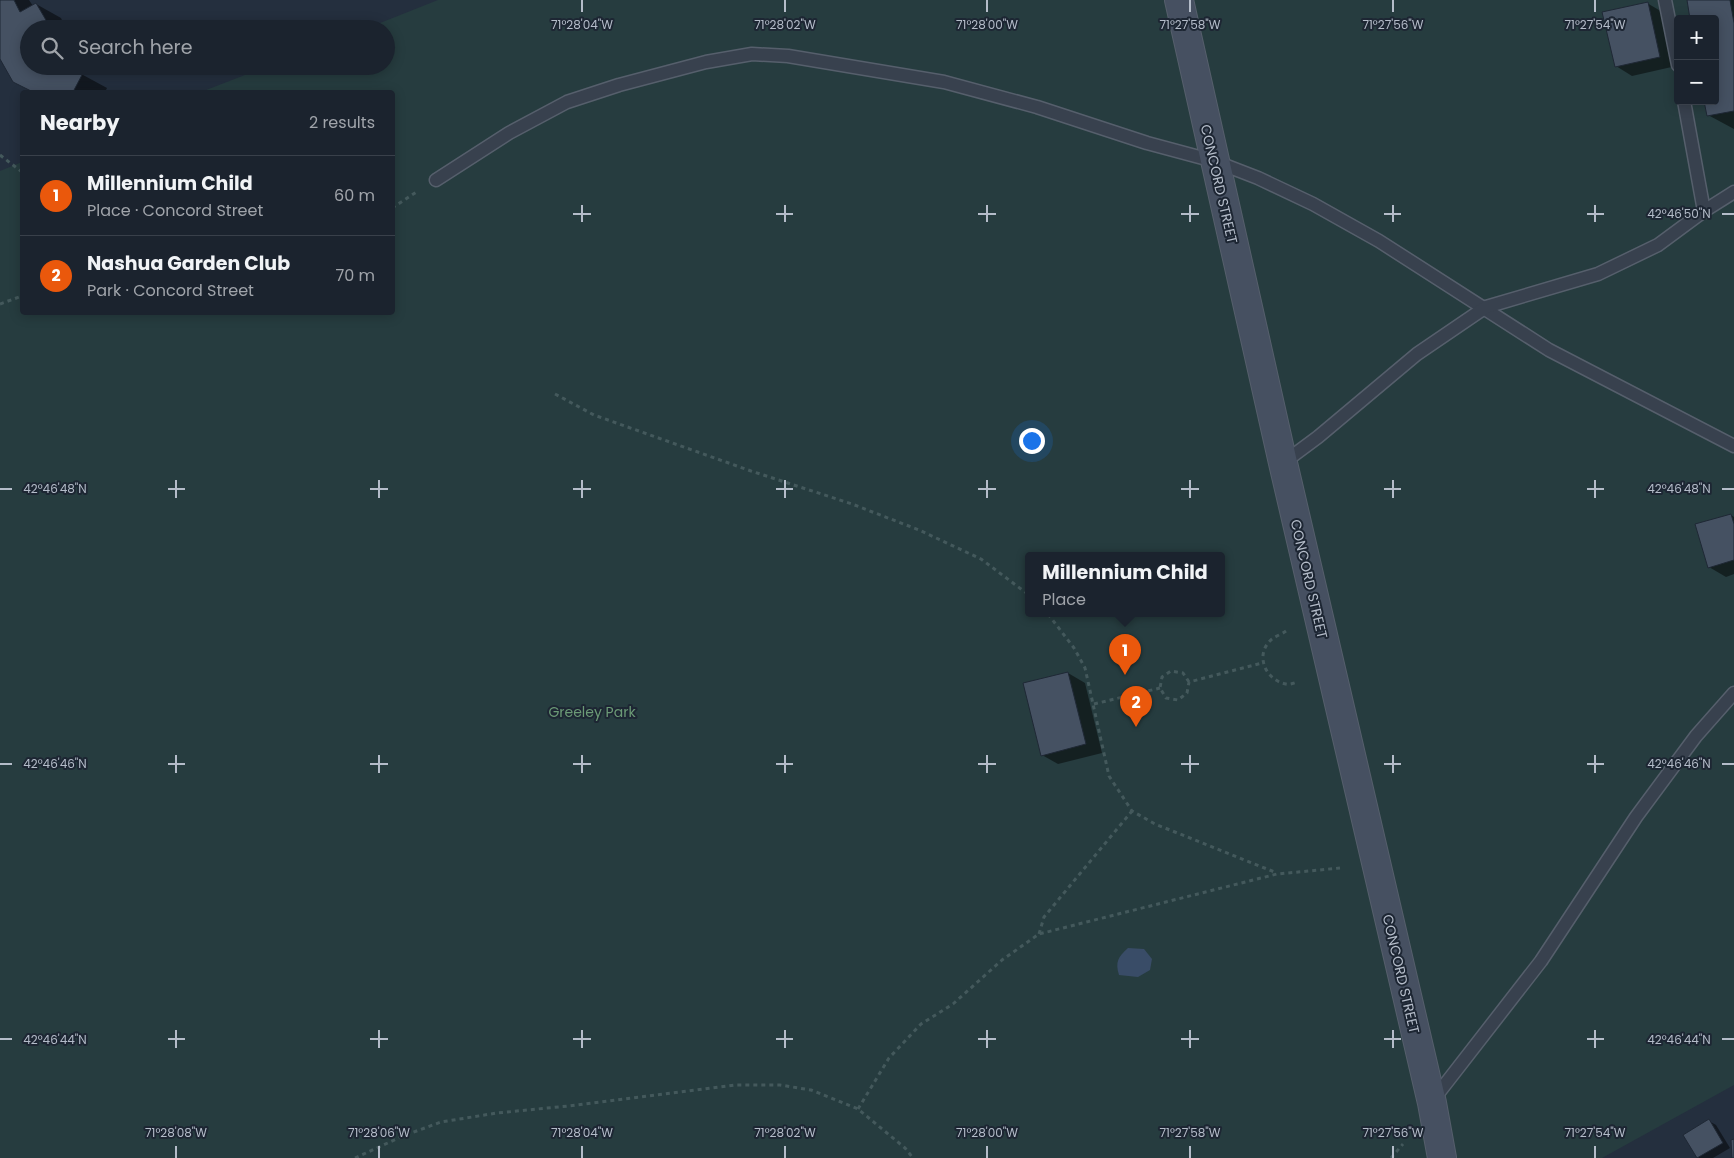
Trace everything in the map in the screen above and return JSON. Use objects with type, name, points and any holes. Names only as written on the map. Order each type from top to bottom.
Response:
[{"type":"main road","name":"CONCORD STREET","points":[[1179,0],[1283,463],[1432,1102],[1442,1158]]},
{"type":"lane","points":[[1665,0],[1677,60]]},
{"type":"lane","points":[[436,180],[509,133],[567,102],[619,84],[706,62],[752,54],[788,56],[944,82],[1037,107],[1214,161],[1258,178],[1313,204],[1379,241],[1549,350],[1734,446]]},
{"type":"lane","points":[[1685,105],[1704,211]]},
{"type":"lane","points":[[1283,463],[1318,437],[1417,354],[1486,308],[1598,274],[1658,245],[1704,211],[1734,192]]},
{"type":"lane","points":[[1432,1102],[1541,961],[1636,817],[1696,736],[1734,693]]},
{"type":"path","points":[[0,155],[20,170]]},
{"type":"path","points":[[395,206],[436,180]]},
{"type":"path","points":[[0,304],[20,297]]},
{"type":"path","points":[[556,394],[594,416],[852,504],[918,530],[980,559],[1025,592]]},
{"type":"path","points":[[1050,617],[1074,648],[1085,668],[1109,776],[1132,811],[1155,824],[1277,874]]},
{"type":"path","points":[[1286,631],[1271,639],[1263,651],[1262,663],[1269,676],[1287,684],[1298,682]]},
{"type":"path","points":[[1189,682],[1262,663]]},
{"type":"path","points":[[1171,670],[1183,672],[1189,682],[1187,693],[1178,700],[1166,698],[1160,688],[1162,677],[1171,670]]},
{"type":"path","points":[[1094,704],[1160,688]]},
{"type":"path","points":[[1039,934],[1044,917],[1132,811]]},
{"type":"path","points":[[858,1109],[889,1058],[921,1024],[953,1004],[1002,960],[1039,934],[1277,874],[1340,868]]},
{"type":"path","points":[[355,1158],[402,1136],[441,1122],[497,1113],[735,1085],[780,1085],[811,1090],[858,1109],[905,1148],[913,1158]]},
{"type":"path","points":[[1391,1158],[1404,1144]]},
{"type":"green space","name":"Greeley Park","points":[[438,0],[1734,0],[1734,1085],[1602,1158],[0,1158],[0,171],[20,163],[20,315],[395,315],[395,90],[206,90],[245,75],[395,75],[395,20],[388,20]]},
{"type":"water","points":[[1128,948],[1144,949],[1152,959],[1150,970],[1138,977],[1119,975],[1118,960]]},
{"type":"building","points":[[0,0],[14,0],[20,12],[36,3],[46,20],[20,20],[20,75],[82,75],[74,90],[29,90],[13,82],[0,59]]},
{"type":"building","points":[[1687,0],[1730,0],[1734,23],[1734,111],[1707,116],[1705,105],[1719,105],[1719,15],[1689,15]]},
{"type":"building","points":[[1648,2],[1660,57],[1615,67],[1602,12]]},
{"type":"building","points":[[1731,514],[1734,524],[1734,560],[1708,568],[1695,524]]},
{"type":"building","points":[[1068,672],[1086,744],[1041,756],[1023,683]]},
{"type":"building","points":[[1709,1119],[1723,1143],[1697,1158],[1683,1135]]},
{"type":"building","points":[[1734,1139],[1734,1158],[1732,1158],[1731,1140]]},
{"type":"place","name":"Millennium Child","points":[[1125,675]]},
{"type":"place","name":"Nashua Garden Club","points":[[1136,727]]}]
